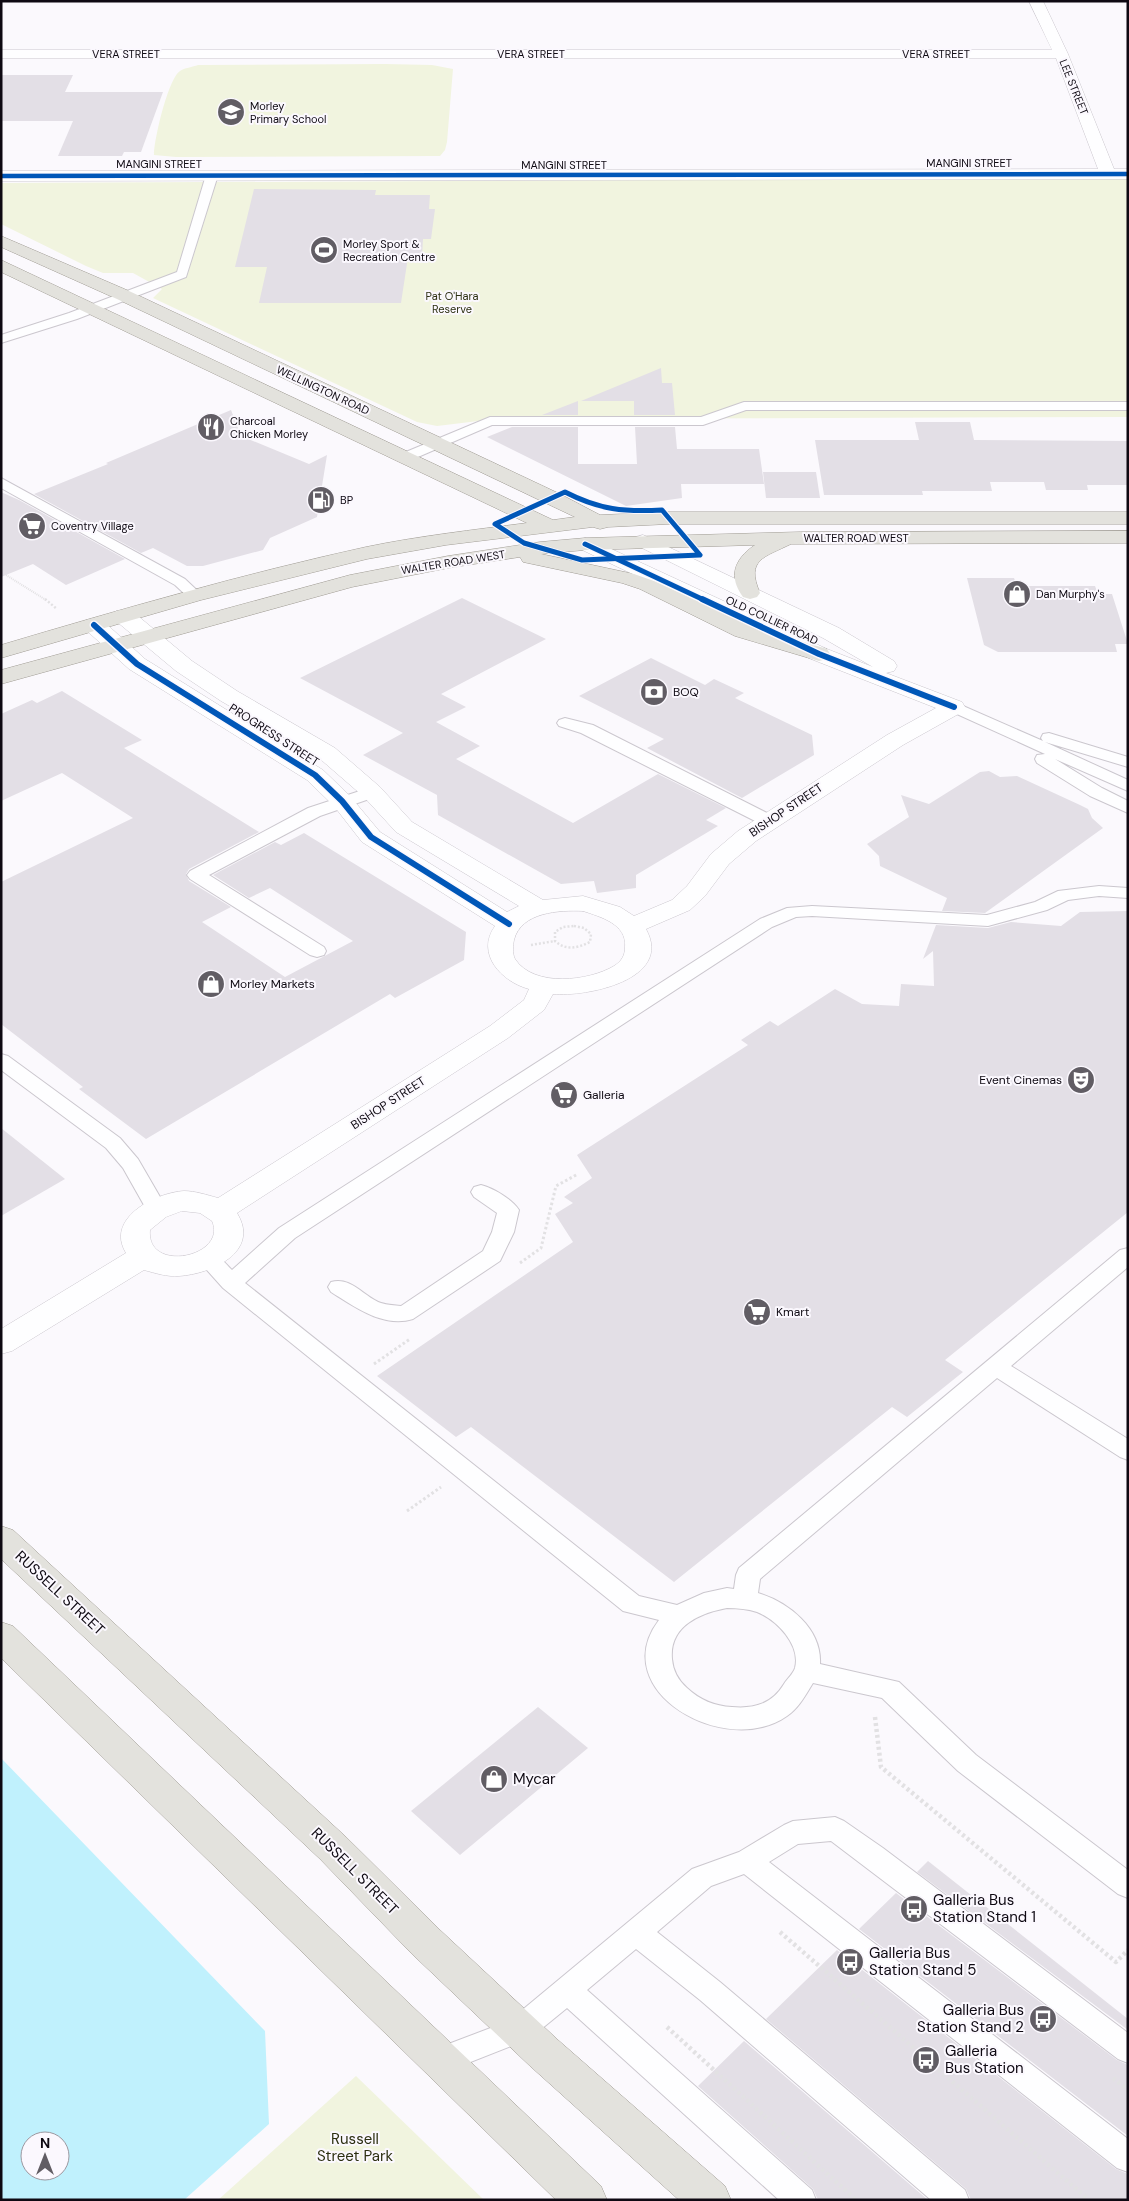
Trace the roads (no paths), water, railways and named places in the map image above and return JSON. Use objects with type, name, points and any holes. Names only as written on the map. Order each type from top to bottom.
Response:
[{"type":"main road","name":"WELLINGTON ROAD","points":[[1,241],[106,289],[124,288],[438,444],[553,498],[595,521],[643,541]]},
{"type":"main road","name":"WELLINGTON ROAD","points":[[1,265],[585,544]]},
{"type":"main road","points":[[446,539],[456,529],[481,517],[485,508],[477,491]]},
{"type":"main road","name":"WALTER ROAD WEST","points":[[1,652],[194,595],[366,553],[446,539],[595,521],[678,518],[1128,518]]},
{"type":"main road","name":"WALTER ROAD WEST","points":[[1,677],[114,644],[350,581],[397,571],[540,548],[643,541],[800,538],[1128,537]]},
{"type":"main road","points":[[750,593],[744,577],[746,565],[758,552],[775,543],[800,538]]},
{"type":"main road","points":[[485,556],[553,562],[627,578],[647,585],[743,631],[819,654]]},
{"type":"main road","name":"RUSSELL STREET","points":[[1,1539],[326,1841],[426,1942],[519,2030],[710,2200]]},
{"type":"main road","points":[[4,1643],[586,2200]]},
{"type":"street","name":"LEE STREET","points":[[1036,1],[1061,54],[1108,174]]},
{"type":"street","name":"VERA STREET","points":[[1,54],[1061,54]]},
{"type":"street","name":"MANGINI STREET","points":[[1,176],[472,177],[1128,174]]},
{"type":"street","name":"OLD COLLIER ROAD","points":[[643,541],[831,633],[963,711]]},
{"type":"street","name":"OLD COLLIER ROAD","points":[[585,544],[819,654],[963,711]]},
{"type":"street","name":"PROGRESS STREET","points":[[124,616],[184,666],[229,696],[327,753],[372,792],[404,826],[539,908]]},
{"type":"street","name":"PROGRESS STREET","points":[[94,625],[137,664],[315,775],[342,801],[371,837],[508,924]]},
{"type":"street","name":"BISHOP STREET","points":[[631,926],[681,905],[696,892],[720,859],[769,821],[895,740],[963,711]]},
{"type":"street","points":[[582,903],[607,910],[631,926],[637,936],[639,947],[636,958],[628,968],[616,977],[600,983],[582,986],[544,985],[515,973],[506,964],[500,952],[502,933],[508,924],[527,912],[539,908],[556,904],[582,903]]},
{"type":"street","name":"BISHOP STREET","points":[[220,1210],[499,1032],[535,1004],[544,985]]},
{"type":"street","points":[[183,1201],[197,1202],[220,1210],[230,1226],[230,1235],[222,1248],[208,1259],[181,1266],[154,1261],[144,1256],[135,1240],[136,1231],[140,1223],[156,1209],[183,1201]]},
{"type":"street","points":[[1,1343],[144,1256]]},
{"type":"lane","points":[[1,339],[124,288],[182,274],[184,261],[212,175]]},
{"type":"lane","points":[[142,275],[184,261]]},
{"type":"lane","points":[[1,329],[85,304],[106,289]]},
{"type":"lane","points":[[406,457],[490,421],[704,421],[744,406],[1128,406]]},
{"type":"lane","points":[[1,482],[180,582],[194,595]]},
{"type":"lane","points":[[963,711],[1128,762]]},
{"type":"lane","points":[[963,711],[1096,792],[1128,808]]},
{"type":"lane","name":"OLD COLLIER ROAD","points":[[963,711],[1121,782]]},
{"type":"lane","points":[[565,723],[587,729],[769,821]]},
{"type":"lane","points":[[317,951],[196,875],[314,812],[372,792]]},
{"type":"lane","points":[[231,1283],[287,1234],[766,924],[793,912],[812,911],[988,921],[1041,906],[1064,895],[1099,892],[1128,893]]},
{"type":"lane","points":[[1,1060],[113,1143],[131,1164],[156,1209]]},
{"type":"lane","points":[[339,1287],[376,1310],[405,1314],[492,1256],[503,1232],[508,1210],[481,1192]]},
{"type":"lane","points":[[745,1599],[748,1575],[1128,1256]]},
{"type":"lane","points":[[208,1259],[231,1283],[632,1604],[679,1615]]},
{"type":"lane","points":[[996,1367],[1128,1451]]},
{"type":"lane","points":[[727,1598],[745,1599],[768,1606],[788,1620],[800,1635],[807,1652],[807,1671],[786,1703],[767,1714],[744,1719],[720,1717],[698,1710],[678,1698],[666,1682],[659,1664],[659,1646],[666,1629],[679,1615],[692,1606],[709,1600],[727,1598]]},
{"type":"lane","points":[[807,1671],[890,1689],[967,1763],[1128,1886]]},
{"type":"lane","points":[[440,2062],[519,2030],[702,1877],[748,1861],[793,1833],[835,1829],[1128,2050]]},
{"type":"lane","points":[[748,1861],[1128,2158]]},
{"type":"lane","points":[[636,1932],[717,1998],[954,2200]]},
{"type":"lane","points":[[566,1990],[801,2200]]},
{"type":"water","points":[[1,1758],[265,2031],[269,2124],[184,2200],[1,2200]]},
{"type":"place","name":"Morley Primary School","points":[[231,112]]},
{"type":"place","name":"Morley Sport & Recreation Centre","points":[[324,250]]},
{"type":"place","name":"Charcoal Chicken Morley","points":[[211,427]]},
{"type":"place","name":"BP","points":[[321,500]]},
{"type":"place","name":"Coventry Village","points":[[32,526]]},
{"type":"place","name":"Dan Murphy's","points":[[1017,594]]},
{"type":"place","name":"BOQ","points":[[654,692]]},
{"type":"place","name":"Morley Markets","points":[[211,984]]},
{"type":"place","name":"Event Cinemas","points":[[1081,1080]]},
{"type":"place","name":"Galleria","points":[[564,1095]]},
{"type":"place","name":"Kmart","points":[[757,1312]]},
{"type":"place","name":"Mycar","points":[[494,1779]]},
{"type":"place","name":"Galleria Bus Station Stand 1","points":[[914,1909]]},
{"type":"place","name":"Galleria Bus Station Stand 5","points":[[850,1962]]},
{"type":"place","name":"Galleria Bus Station Stand 2","points":[[1043,2019]]},
{"type":"place","name":"Galleria Bus Station","points":[[926,2060]]},
{"type":"park label","name":"Pat O'Hara Reserve","points":[[452,302]]},
{"type":"park label","name":"Russell Street Park","points":[[355,2148]]}]
